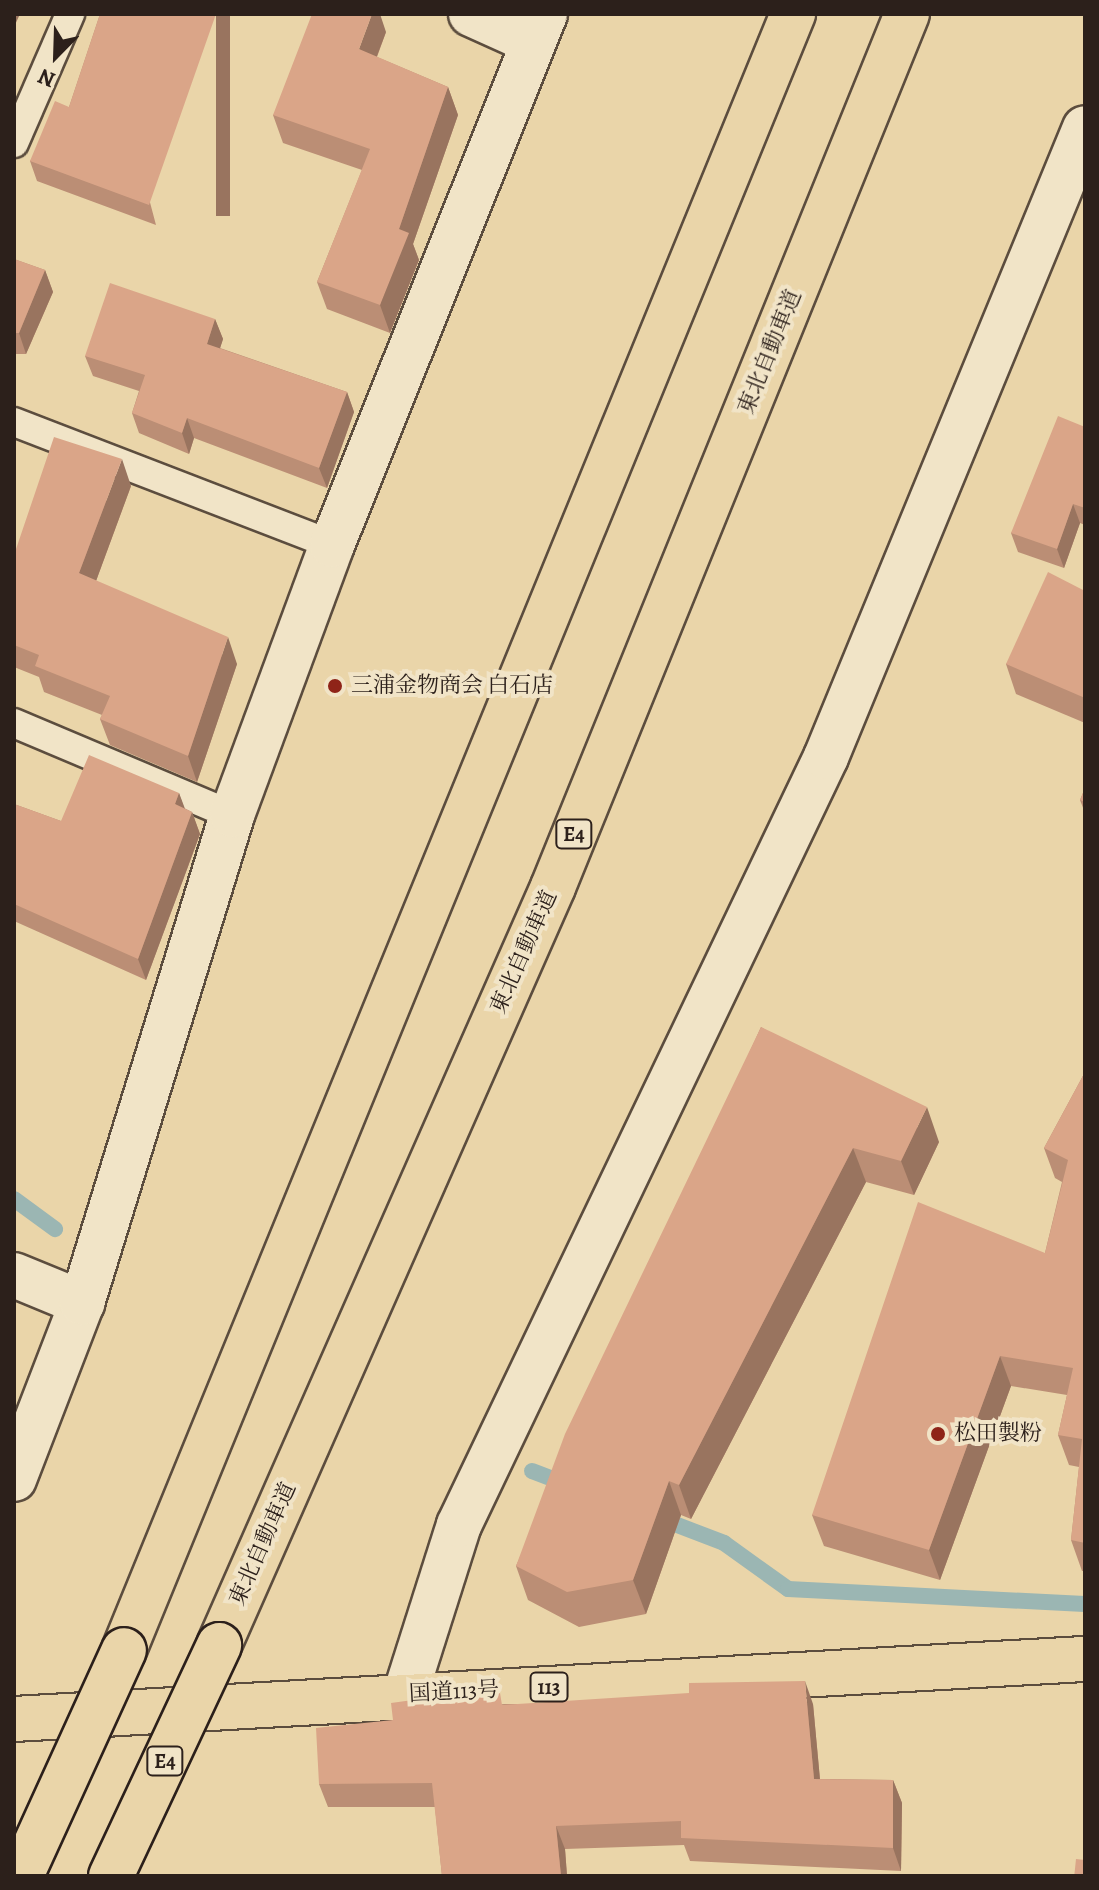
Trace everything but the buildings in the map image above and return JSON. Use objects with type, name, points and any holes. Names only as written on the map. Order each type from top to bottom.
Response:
[{"type":"highway","points":[[21,1876],[124,1650],[793,14]]},
{"type":"highway","name":"東北自動車道","points":[[111,1876],[219,1645],[553,887],[907,14]]},
{"type":"highway","name":"国道113号","points":[[14,1719],[1085,1659]]},
{"type":"street","points":[[14,1479],[82,1303],[232,815],[332,545],[539,28],[471,14]]},
{"type":"street","points":[[405,1695],[459,1525],[826,757],[1085,128]]},
{"type":"street","points":[[14,1275],[82,1303]]},
{"type":"lane","points":[[14,143],[70,14]]},
{"type":"lane","points":[[14,422],[332,545]]},
{"type":"lane","points":[[14,723],[232,815]]},
{"type":"waterway","points":[[14,1199],[55,1229]]},
{"type":"waterway","points":[[532,1471],[569,1485]]},
{"type":"waterway","points":[[659,1518],[724,1543],[788,1589],[1085,1604]]},
{"type":"place","name":"三浦金物商会 白石店","points":[[335,686]]},
{"type":"place","name":"松田製粉","points":[[938,1434]]}]
